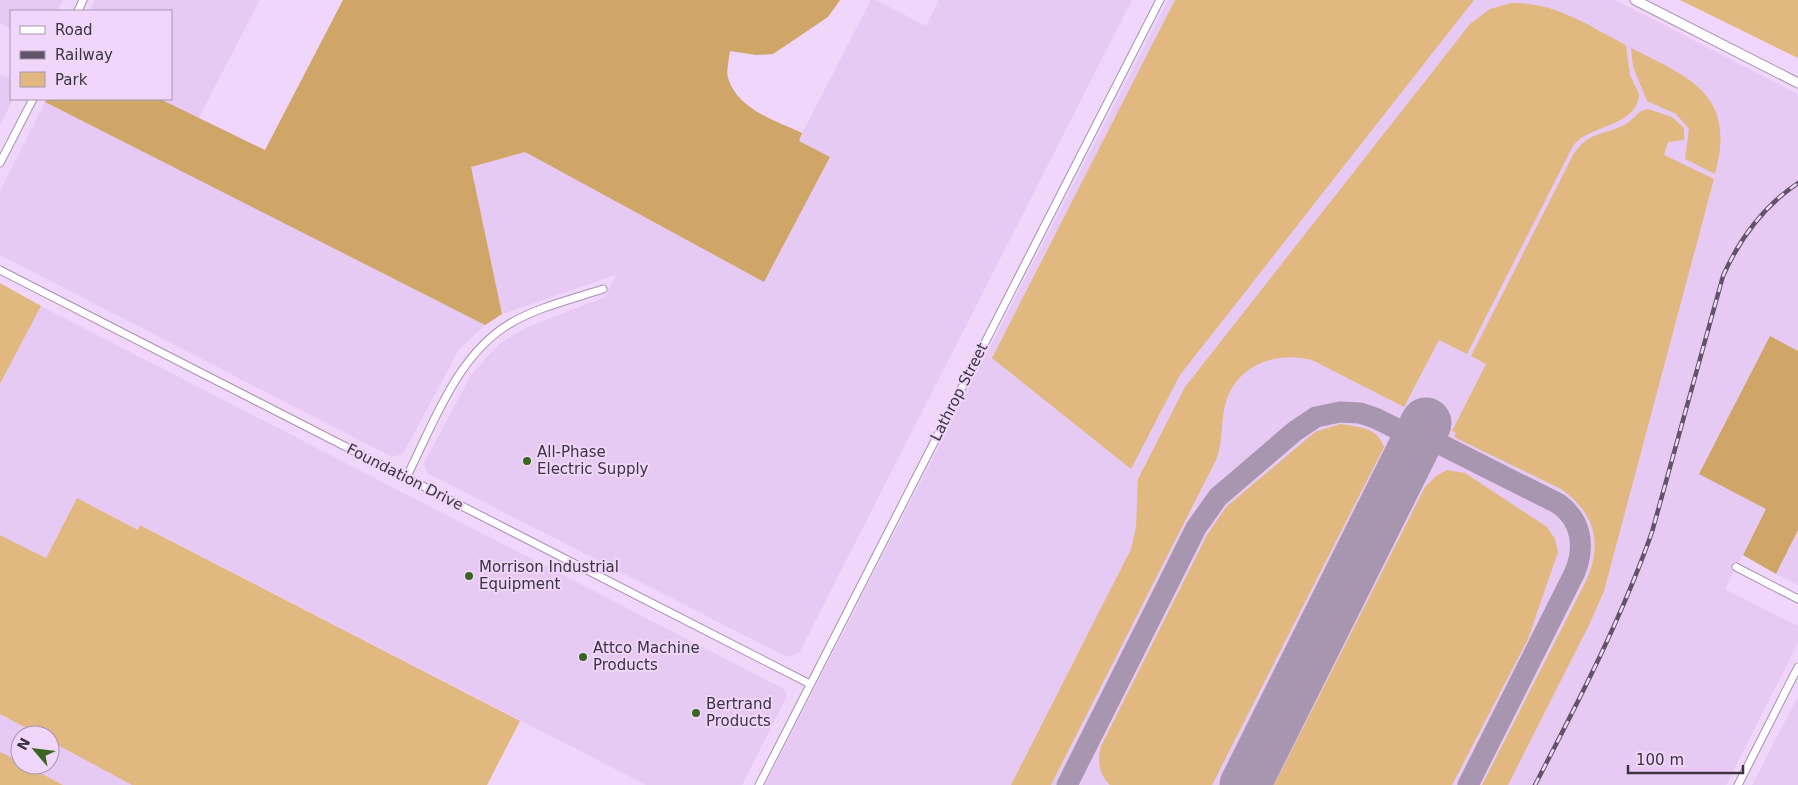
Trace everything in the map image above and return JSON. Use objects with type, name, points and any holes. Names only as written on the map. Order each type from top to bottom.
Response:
[{"type":"street","name":"Lathrop Street","points":[[760,785],[1160,0]]},
{"type":"street","points":[[1635,0],[1798,83]]},
{"type":"street","points":[[0,163],[32,100]]},
{"type":"street","name":"Foundation Drive","points":[[0,270],[810,684]]},
{"type":"street","points":[[406,478],[460,373],[484,342],[510,323],[529,314],[604,289]]},
{"type":"street","points":[[1736,567],[1798,599]]},
{"type":"street","points":[[1738,785],[1798,668]]},
{"type":"shaded area","points":[[0,0],[63,0],[58,10],[10,10],[10,28],[0,23]]},
{"type":"shaded area","points":[[95,0],[260,0],[198,119],[162,100],[172,100],[172,10],[90,10]]},
{"type":"shaded area","points":[[343,0],[840,0],[828,17],[773,54],[756,55],[730,51],[727,75],[733,89],[740,98],[759,113],[802,133],[799,141],[830,157],[764,282],[525,152],[471,167],[502,314],[485,325],[45,102],[46,100],[162,100],[265,150]]},
{"type":"shaded area","points":[[871,0],[876,0],[926,26],[939,0],[1132,0],[799,653],[787,657],[427,473],[424,463],[471,375],[499,344],[527,327],[605,297],[616,275],[502,314],[470,167],[525,152],[764,282],[830,157],[798,141]]},
{"type":"shaded area","points":[[1168,0],[1615,0],[1798,94],[1798,351],[1770,336],[1766,509],[1725,589],[1798,626],[1798,643],[1726,785],[765,785]]},
{"type":"shaded area","points":[[0,74],[10,79],[10,100],[12,100],[0,125]]},
{"type":"shaded area","points":[[45,102],[485,325],[458,351],[403,454],[392,457],[0,255],[0,191]]},
{"type":"shaded area","points":[[41,306],[784,689],[787,696],[742,785],[646,785],[141,525],[138,530],[77,498],[46,558],[0,535],[0,384]]},
{"type":"shaded area","points":[[1770,336],[1798,351],[1798,530],[1776,574],[1743,555],[1766,509],[1699,474]]},
{"type":"shaded area","points":[[1798,530],[1798,585],[1776,574]]},
{"type":"shaded area","points":[[1798,696],[1798,785],[1752,785]]},
{"type":"shaded area","points":[[0,714],[20,725],[10,725],[10,775],[60,775],[60,746],[132,785],[0,785]]},
{"type":"green space","points":[[1175,0],[1474,0],[1180,375],[1131,469],[992,358]]},
{"type":"green space","points":[[1680,0],[1798,0],[1798,58]]},
{"type":"green space","points":[[1511,3],[1542,6],[1571,16],[1626,45],[1630,75],[1639,94],[1637,105],[1631,113],[1622,119],[1590,133],[1573,146],[1467,354],[1439,340],[1404,407],[1314,361],[1301,358],[1287,357],[1261,363],[1249,369],[1239,378],[1226,402],[1220,446],[1216,460],[1051,785],[1011,785],[1131,549],[1136,527],[1138,479],[1185,387],[1470,24],[1490,9]]},
{"type":"green space","points":[[1631,48],[1673,69],[1690,80],[1704,93],[1714,107],[1720,125],[1720,147],[1715,174],[1685,159],[1689,129],[1676,114],[1647,101],[1633,67]]},
{"type":"green space","points":[[1648,109],[1672,117],[1684,128],[1684,140],[1668,142],[1664,155],[1714,179],[1604,591],[1590,623],[1508,785],[1482,785],[1586,581],[1594,554],[1595,542],[1593,530],[1588,519],[1582,508],[1573,498],[1561,489],[1454,437],[1456,433],[1452,431],[1486,364],[1471,356],[1573,155],[1591,137],[1618,128]]},
{"type":"green space","points":[[0,283],[41,306],[0,384]]},
{"type":"green space","points":[[1340,424],[1367,429],[1377,435],[1384,447],[1212,785],[1110,785],[1101,772],[1099,757],[1101,746],[1207,535],[1226,507],[1315,432]]},
{"type":"green space","points":[[1447,470],[1465,473],[1547,527],[1555,539],[1558,552],[1528,639],[1452,785],[1274,785],[1425,487],[1436,476]]},
{"type":"green space","points":[[77,498],[138,530],[140,525],[520,721],[487,785],[132,785],[60,746],[60,725],[20,725],[0,714],[0,535],[46,558]]},
{"type":"green space","points":[[0,752],[10,757],[10,775],[44,775],[63,785],[0,785]]},
{"type":"taxiway","points":[[1067,785],[1196,528],[1218,497],[1295,431],[1316,417],[1340,412],[1360,413],[1375,418],[1418,439]]},
{"type":"taxiway","points":[[1420,434],[1559,504],[1573,518],[1579,535],[1580,553],[1575,572],[1468,785]]},
{"type":"runway","points":[[1245,785],[1426,423]]},
{"type":"railway","points":[[1535,785],[1583,692],[1613,629],[1640,565],[1652,532],[1723,276],[1737,249],[1754,224],[1774,202],[1798,183]]},
{"type":"place","name":"All-Phase Electric Supply","points":[[527,461]]},
{"type":"place","name":"Morrison Industrial Equipment","points":[[469,576]]},
{"type":"place","name":"Attco Machine Products","points":[[583,657]]},
{"type":"place","name":"Bertrand Products","points":[[696,713]]}]
